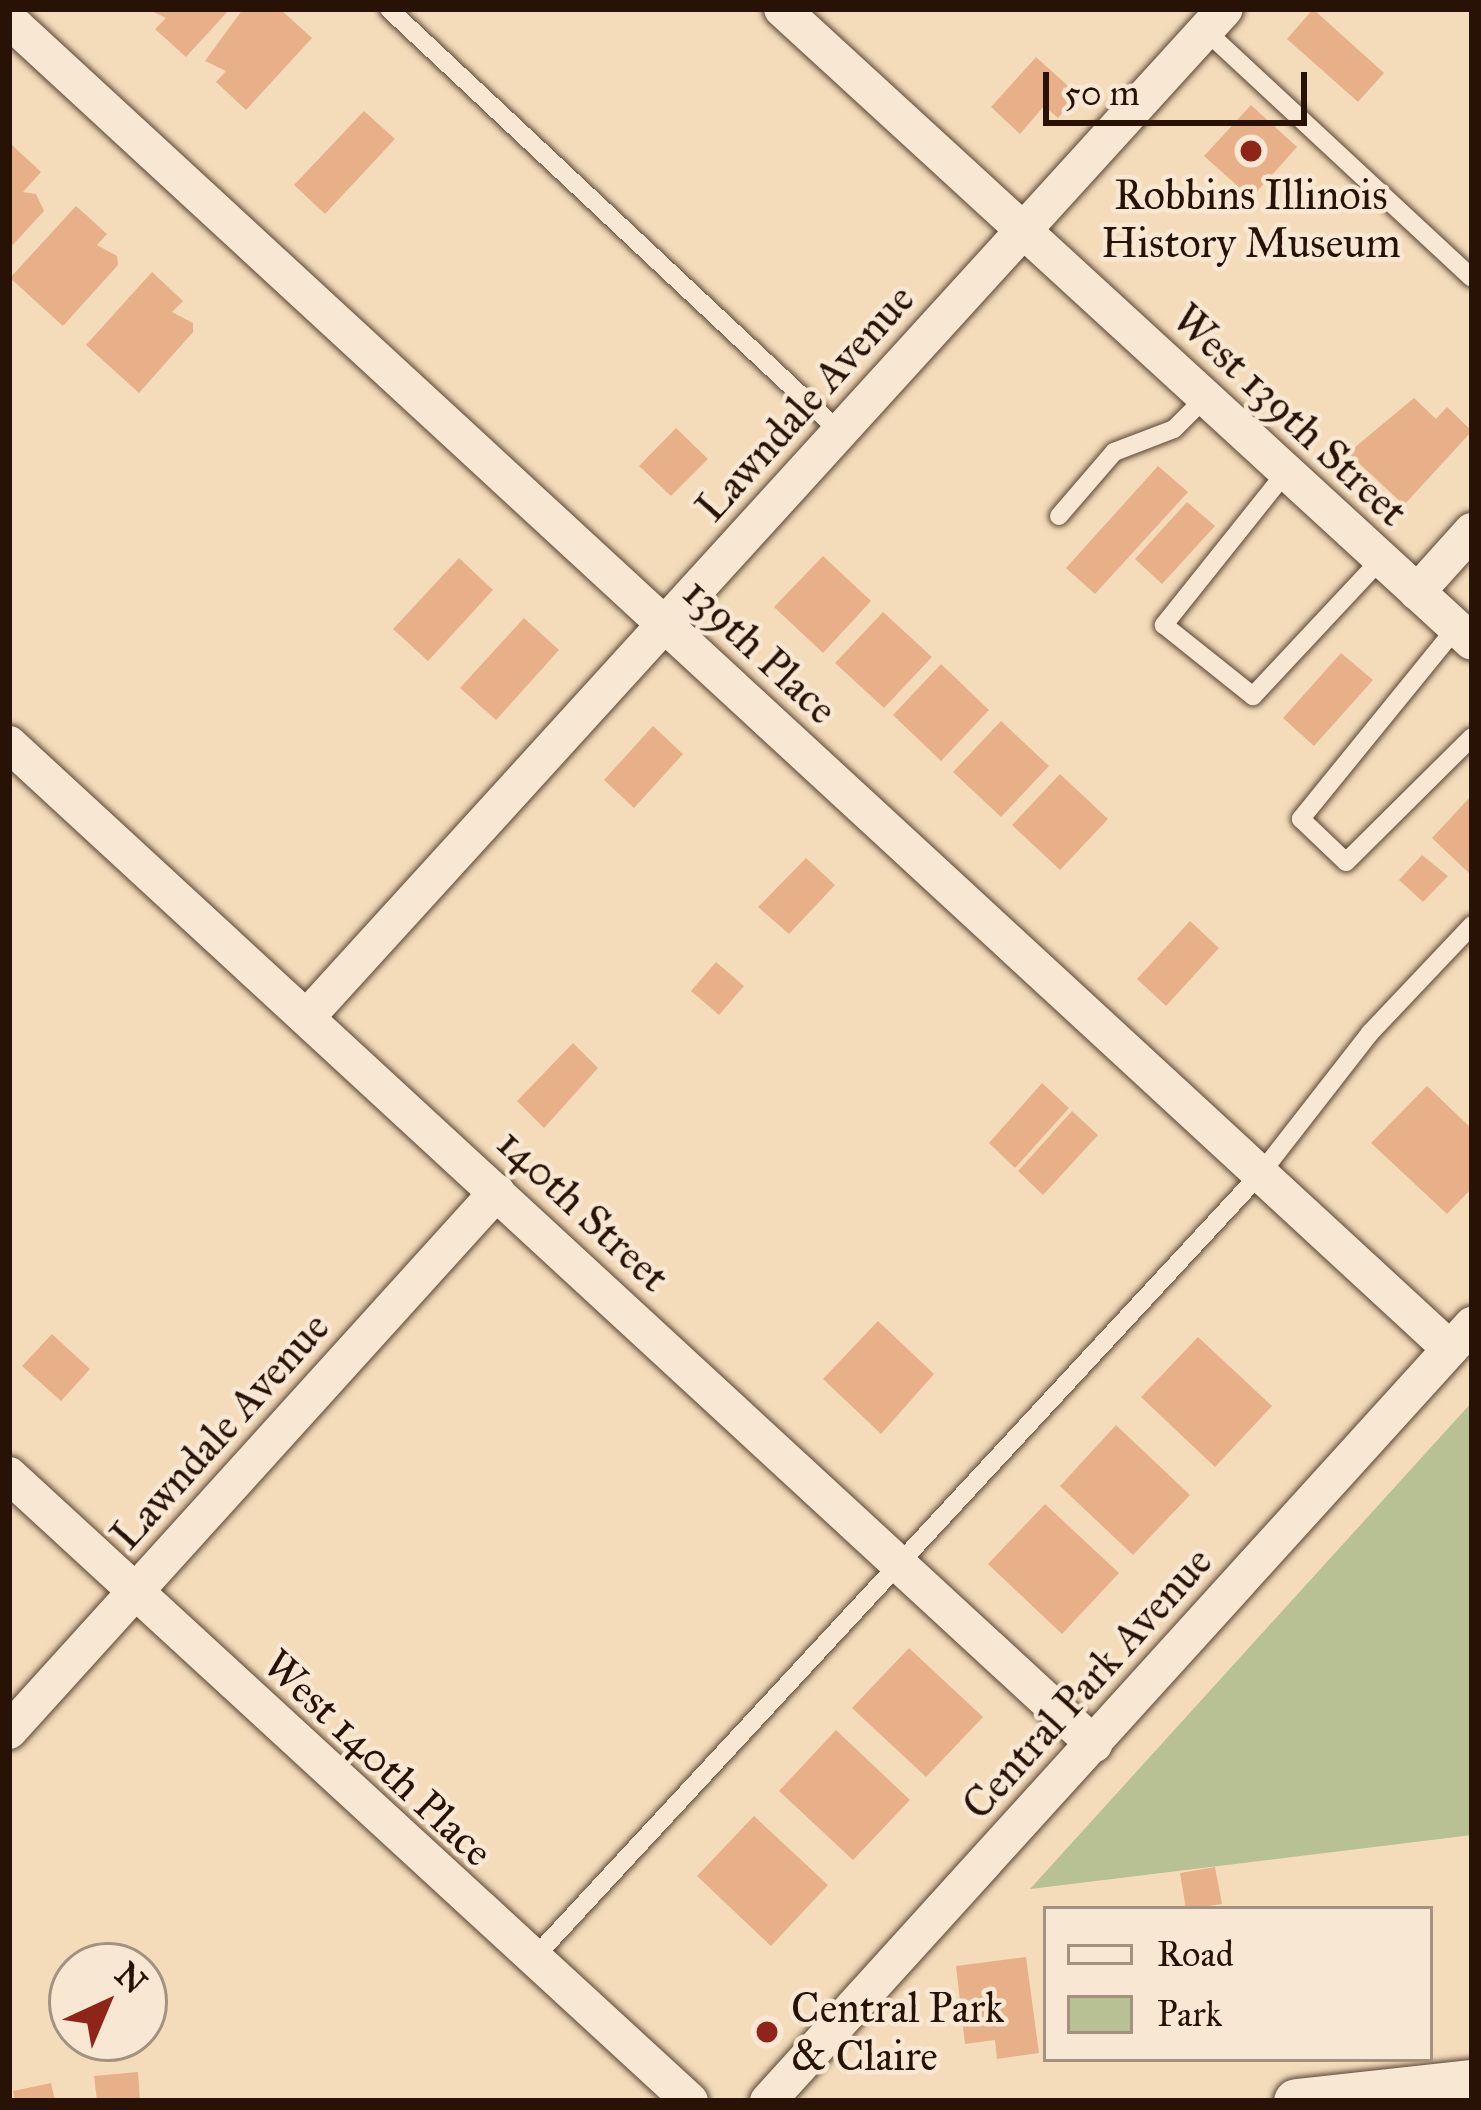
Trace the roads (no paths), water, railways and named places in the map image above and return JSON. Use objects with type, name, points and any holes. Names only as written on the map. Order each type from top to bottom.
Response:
[{"type":"street","name":"West 139th Street","points":[[782,9],[1464,635]]},
{"type":"street","name":"139th Place","points":[[9,20],[1261,1173],[1461,1337]]},
{"type":"street","name":"Lawndale Avenue","points":[[307,1017],[1215,20]]},
{"type":"street","points":[[1417,592],[1472,531]]},
{"type":"street","name":"140th Street","points":[[9,744],[1094,1744]]},
{"type":"street","name":"Lawndale Avenue","points":[[9,1731],[497,1192]]},
{"type":"street","name":"Central Park Avenue","points":[[767,2101],[1461,1337]]},
{"type":"street","name":"West 140th Place","points":[[9,1475],[531,1961],[690,2101]]},
{"type":"street","points":[[1296,2101],[1472,2082]]},
{"type":"lane","points":[[389,9],[840,432]]},
{"type":"lane","points":[[1215,20],[1472,278]]},
{"type":"lane","points":[[1058,516],[1114,452],[1174,429],[1205,398]]},
{"type":"lane","points":[[1286,472],[1164,625],[1252,696],[1381,560]]},
{"type":"lane","points":[[1464,635],[1301,819],[1346,862],[1472,736]]},
{"type":"lane","points":[[531,1961],[1261,1173],[1370,1034],[1472,925]]},
{"type":"place","name":"Robbins Illinois History Museum","points":[[1251,151]]},
{"type":"place","name":"Central Park & Claire","points":[[767,2032]]}]
